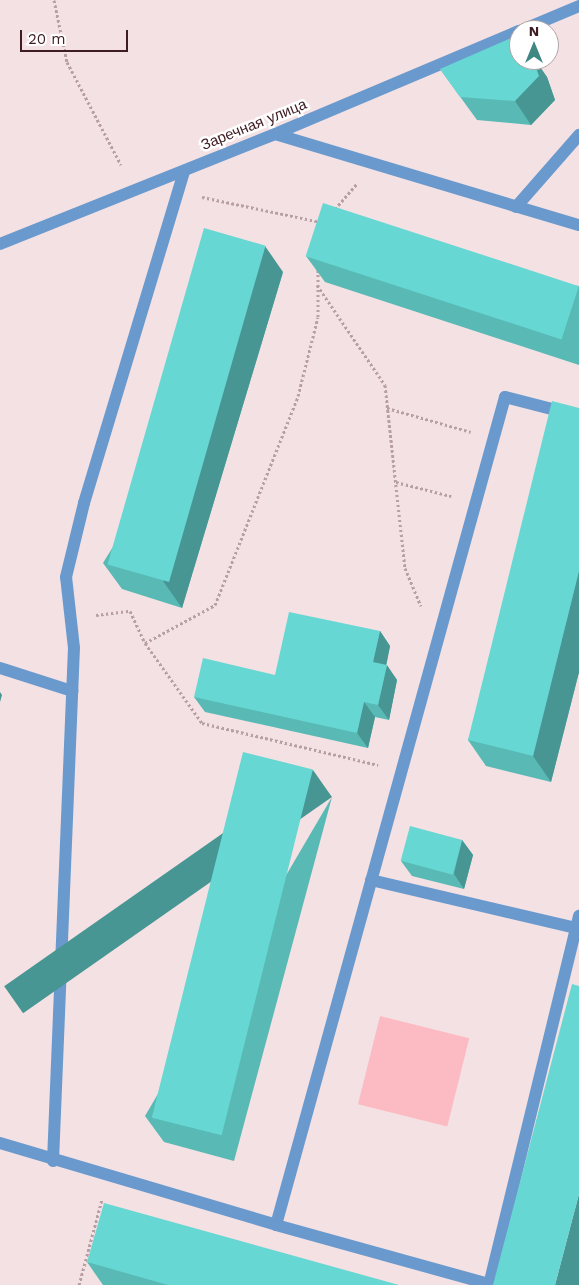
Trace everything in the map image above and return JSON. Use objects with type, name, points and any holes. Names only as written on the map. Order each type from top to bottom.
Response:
[{"type":"street","name":"Заречная улица","points":[[546,20],[579,6]]},
{"type":"street","name":"Заречная улица","points":[[0,244],[275,134],[509,36]]},
{"type":"street","points":[[275,134],[579,225]]},
{"type":"street","points":[[516,207],[579,135]]},
{"type":"street","points":[[53,1161],[74,648],[66,577],[84,503],[184,170]]},
{"type":"street","points":[[276,1225],[505,397],[579,416]]},
{"type":"street","points":[[0,668],[72,691]]},
{"type":"street","points":[[0,1144],[276,1225],[489,1284],[578,922],[371,880]]},
{"type":"path","points":[[54,0],[67,62],[121,165]]},
{"type":"path","points":[[330,216],[374,164]]},
{"type":"path","points":[[177,192],[324,223],[323,232]]},
{"type":"path","points":[[145,643],[215,605],[298,396],[318,317],[317,284],[319,267]]},
{"type":"path","points":[[317,284],[385,385],[405,568],[436,643]]},
{"type":"path","points":[[387,408],[493,439]]},
{"type":"path","points":[[396,482],[476,501]]},
{"type":"path","points":[[70,619],[130,611],[145,643],[202,723],[402,770]]},
{"type":"path","points":[[79,1285],[107,1176]]},
{"type":"shaded area","points":[[380,1016],[469,1038],[447,1127],[358,1104]]},
{"type":"building","points":[[509,39],[509,70],[537,70],[539,76],[515,101],[460,97],[440,69]]},
{"type":"building","points":[[323,203],[579,286],[562,339],[306,256]]},
{"type":"building","points":[[204,228],[266,246],[169,582],[108,564]]},
{"type":"building","points":[[552,401],[579,408],[579,571],[533,756],[468,740]]},
{"type":"building","points":[[289,612],[380,631],[373,662],[387,665],[378,705],[364,702],[357,733],[194,697],[203,658],[275,675]]},
{"type":"building","points":[[243,752],[313,769],[222,1135],[152,1118]]},
{"type":"building","points":[[410,826],[462,840],[453,875],[401,861]]},
{"type":"building","points":[[572,984],[579,986],[579,1194],[555,1285],[493,1285]]},
{"type":"building","points":[[104,1203],[399,1285],[168,1285],[87,1262]]}]
